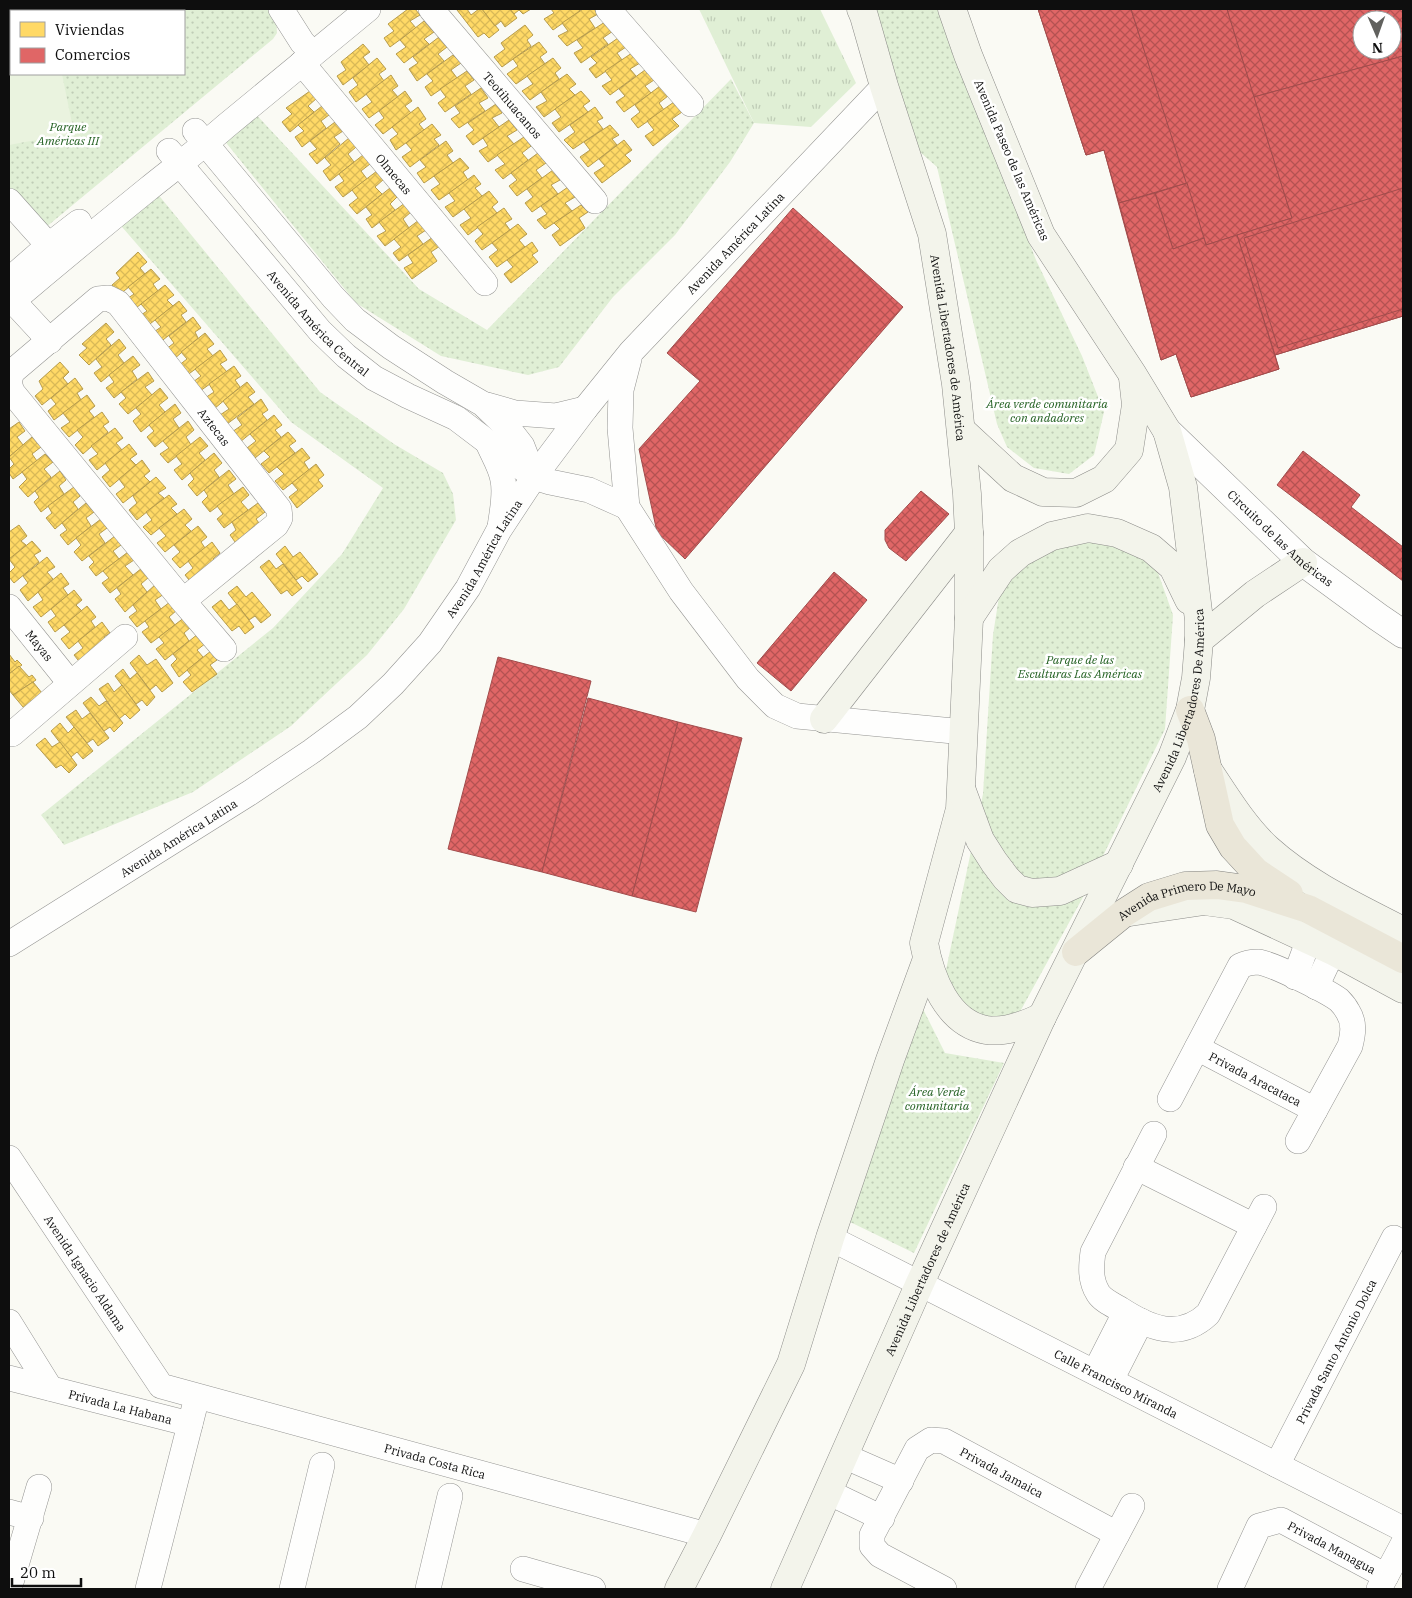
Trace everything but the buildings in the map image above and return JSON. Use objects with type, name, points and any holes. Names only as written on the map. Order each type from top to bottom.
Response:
[{"type":"highway","name":"Avenida Primero De Mayo","points":[[1190,710],[1200,740],[1220,825],[1233,846],[1256,872],[1313,921]]},
{"type":"highway","name":"Avenida Primero De Mayo","points":[[1076,952],[1124,913],[1149,897],[1185,886],[1216,886],[1246,889],[1313,921],[1403,959]]},
{"type":"main road","points":[[861,9],[884,86]]},
{"type":"main road","name":"Avenida Paseo de las Américas","points":[[952,9],[968,55],[1041,235],[1166,431]]},
{"type":"main road","name":"Avenida Libertadores de América","points":[[884,86],[932,234],[956,384],[962,430],[969,533],[969,618]]},
{"type":"main road","points":[[962,430],[1013,478],[1043,492],[1076,493],[1104,479],[1129,450],[1136,405],[1132,375]]},
{"type":"main road","name":"Avenida Libertadores De América","points":[[1076,952],[1172,757],[1190,710],[1196,678],[1199,630],[1183,487],[1166,431]]},
{"type":"main road","points":[[1042,1017],[1024,1026],[1006,1030],[986,1030],[966,1023],[951,1010],[940,990],[927,959],[924,943],[960,809],[969,618],[1000,570],[1020,553],[1052,536],[1088,528],[1117,533],[1151,548],[1174,568],[1199,630],[1303,562]]},
{"type":"main road","points":[[824,719],[969,533]]},
{"type":"main road","points":[[1207,768],[1241,818],[1267,848],[1296,872],[1331,894],[1403,931]]},
{"type":"main road","points":[[961,789],[980,840],[1006,878],[1018,889],[1032,893],[1060,890],[1120,864]]},
{"type":"main road","points":[[1313,921],[1333,951],[1403,989]]},
{"type":"main road","name":"Avenida Libertadores de América","points":[[785,1589],[920,1283],[1042,1017],[1076,952]]},
{"type":"main road","points":[[679,1589],[791,1364],[830,1238],[890,1060],[927,959]]},
{"type":"street","points":[[281,9],[311,47]]},
{"type":"street","points":[[297,9],[311,47]]},
{"type":"street","points":[[311,47],[344,9]]},
{"type":"street","points":[[50,341],[10,295],[48,258],[200,138],[311,47],[368,9]]},
{"type":"street","name":"Teotihuacanos","points":[[430,9],[595,201]]},
{"type":"street","points":[[608,9],[691,104]]},
{"type":"street","name":"Olmecas","points":[[311,47],[485,283]]},
{"type":"street","name":"Avenida América Latina","points":[[9,944],[251,792],[312,751],[358,717],[393,684],[430,643],[468,588],[505,522],[534,477],[631,352],[884,86]]},
{"type":"street","points":[[200,138],[354,320],[445,382],[483,404],[508,428],[522,446],[534,477],[589,490],[627,507]]},
{"type":"street","name":"Avenida América Central","points":[[174,157],[320,331],[346,356],[374,378],[456,418],[534,477]]},
{"type":"street","points":[[9,201],[48,258]]},
{"type":"street","points":[[9,226],[48,258]]},
{"type":"street","name":"Aztecas","points":[[183,601],[276,525],[280,518],[279,509],[118,303],[108,298],[98,299],[12,372],[9,382],[12,392],[183,601],[224,649]]},
{"type":"street","points":[[631,352],[621,390],[620,428],[627,507],[681,591],[748,679],[775,706],[797,716],[964,732]]},
{"type":"street","points":[[483,404],[515,413],[556,416],[585,409]]},
{"type":"street","name":"Circuito de las Américas","points":[[1166,431],[1303,562],[1378,618],[1403,634]]},
{"type":"street","name":"Avenida América Central","points":[[488,443],[503,480],[505,522]]},
{"type":"street","points":[[505,522],[544,497],[589,490]]},
{"type":"street","name":"Mayas","points":[[9,607],[70,684]]},
{"type":"street","points":[[12,734],[125,637]]},
{"type":"street","points":[[1305,982],[1313,921]]},
{"type":"street","points":[[1305,982],[1333,951]]},
{"type":"street","name":"Privada Aracataca","points":[[1170,1099],[1240,966],[1249,962],[1260,962],[1305,982],[1340,1001],[1353,1022],[1354,1033],[1350,1046],[1298,1142]]},
{"type":"street","name":"Privada Aracataca","points":[[1197,1048],[1314,1110]]},
{"type":"street","points":[[1136,1167],[1259,1216],[1208,1314],[1192,1327],[1173,1330],[1163,1329],[1133,1317],[1099,1296],[1094,1286],[1091,1270],[1093,1252],[1136,1167],[1154,1134]]},
{"type":"street","name":"Avenida Ignacio Aldama","points":[[9,1158],[161,1386]]},
{"type":"street","name":"Calle Francisco Miranda","points":[[830,1238],[1401,1526]]},
{"type":"street","name":"Privada Santo Antonio Dolca","points":[[1277,1465],[1394,1238]]},
{"type":"street","points":[[1103,1376],[1133,1317]]},
{"type":"street","points":[[9,1322],[50,1388]]},
{"type":"street","name":"Privada La Habana","points":[[9,1378],[190,1424]]},
{"type":"street","name":"Privada Costa Rica","points":[[161,1386],[707,1535]]},
{"type":"street","points":[[148,1589],[197,1397]]},
{"type":"street","name":"Privada Jamaica","points":[[944,1589],[880,1555],[872,1546],[872,1535],[917,1449],[931,1440],[944,1441],[1117,1534]]},
{"type":"street","points":[[844,1456],[901,1481]]},
{"type":"street","points":[[292,1589],[322,1465]]},
{"type":"street","points":[[9,1589],[20,1515],[39,1486]]},
{"type":"street","points":[[828,1492],[882,1518]]},
{"type":"street","points":[[428,1589],[450,1496]]},
{"type":"street","points":[[1088,1589],[1132,1506]]},
{"type":"street","name":"Privada Managua","points":[[1230,1589],[1258,1526],[1281,1520],[1382,1583],[1401,1526]]},
{"type":"street","points":[[523,1569],[593,1589]]},
{"type":"green space","name":"Parque Américas III","points":[[9,9],[267,9],[276,20],[277,33],[273,39],[45,228],[9,207]]},
{"type":"green space","points":[[103,9],[179,9],[179,10]]},
{"type":"green space","points":[[699,9],[820,9],[856,83],[811,127],[754,123]]},
{"type":"green space","name":"Área verde comunitaria con andadores","points":[[868,9],[939,9],[1036,260],[1082,356],[1104,412],[1094,455],[1069,474],[1034,468],[1007,447],[997,424],[937,167],[912,145]]},
{"type":"green space","points":[[10,42],[10,75],[62,75],[74,133],[9,145]]},
{"type":"green space","points":[[731,79],[754,123],[730,162],[675,235],[613,297],[559,367],[528,375],[441,356],[356,303],[219,134],[251,109],[419,289],[487,330]]},
{"type":"green space","points":[[152,187],[320,392],[394,444],[443,473],[453,494],[456,520],[404,609],[367,655],[291,726],[193,792],[64,845],[41,815],[273,628],[342,554],[383,488],[291,422],[116,220]]},
{"type":"green space","name":"Parque de las Esculturas Las Américas","points":[[1077,533],[1150,550],[1173,615],[1165,729],[1082,899],[1016,1019],[983,1029],[942,989],[983,794],[993,635],[1003,571]]},
{"type":"green space","name":"Área Verde comunitaria","points":[[921,1005],[945,1053],[1004,1063],[914,1253],[846,1220]]}]
